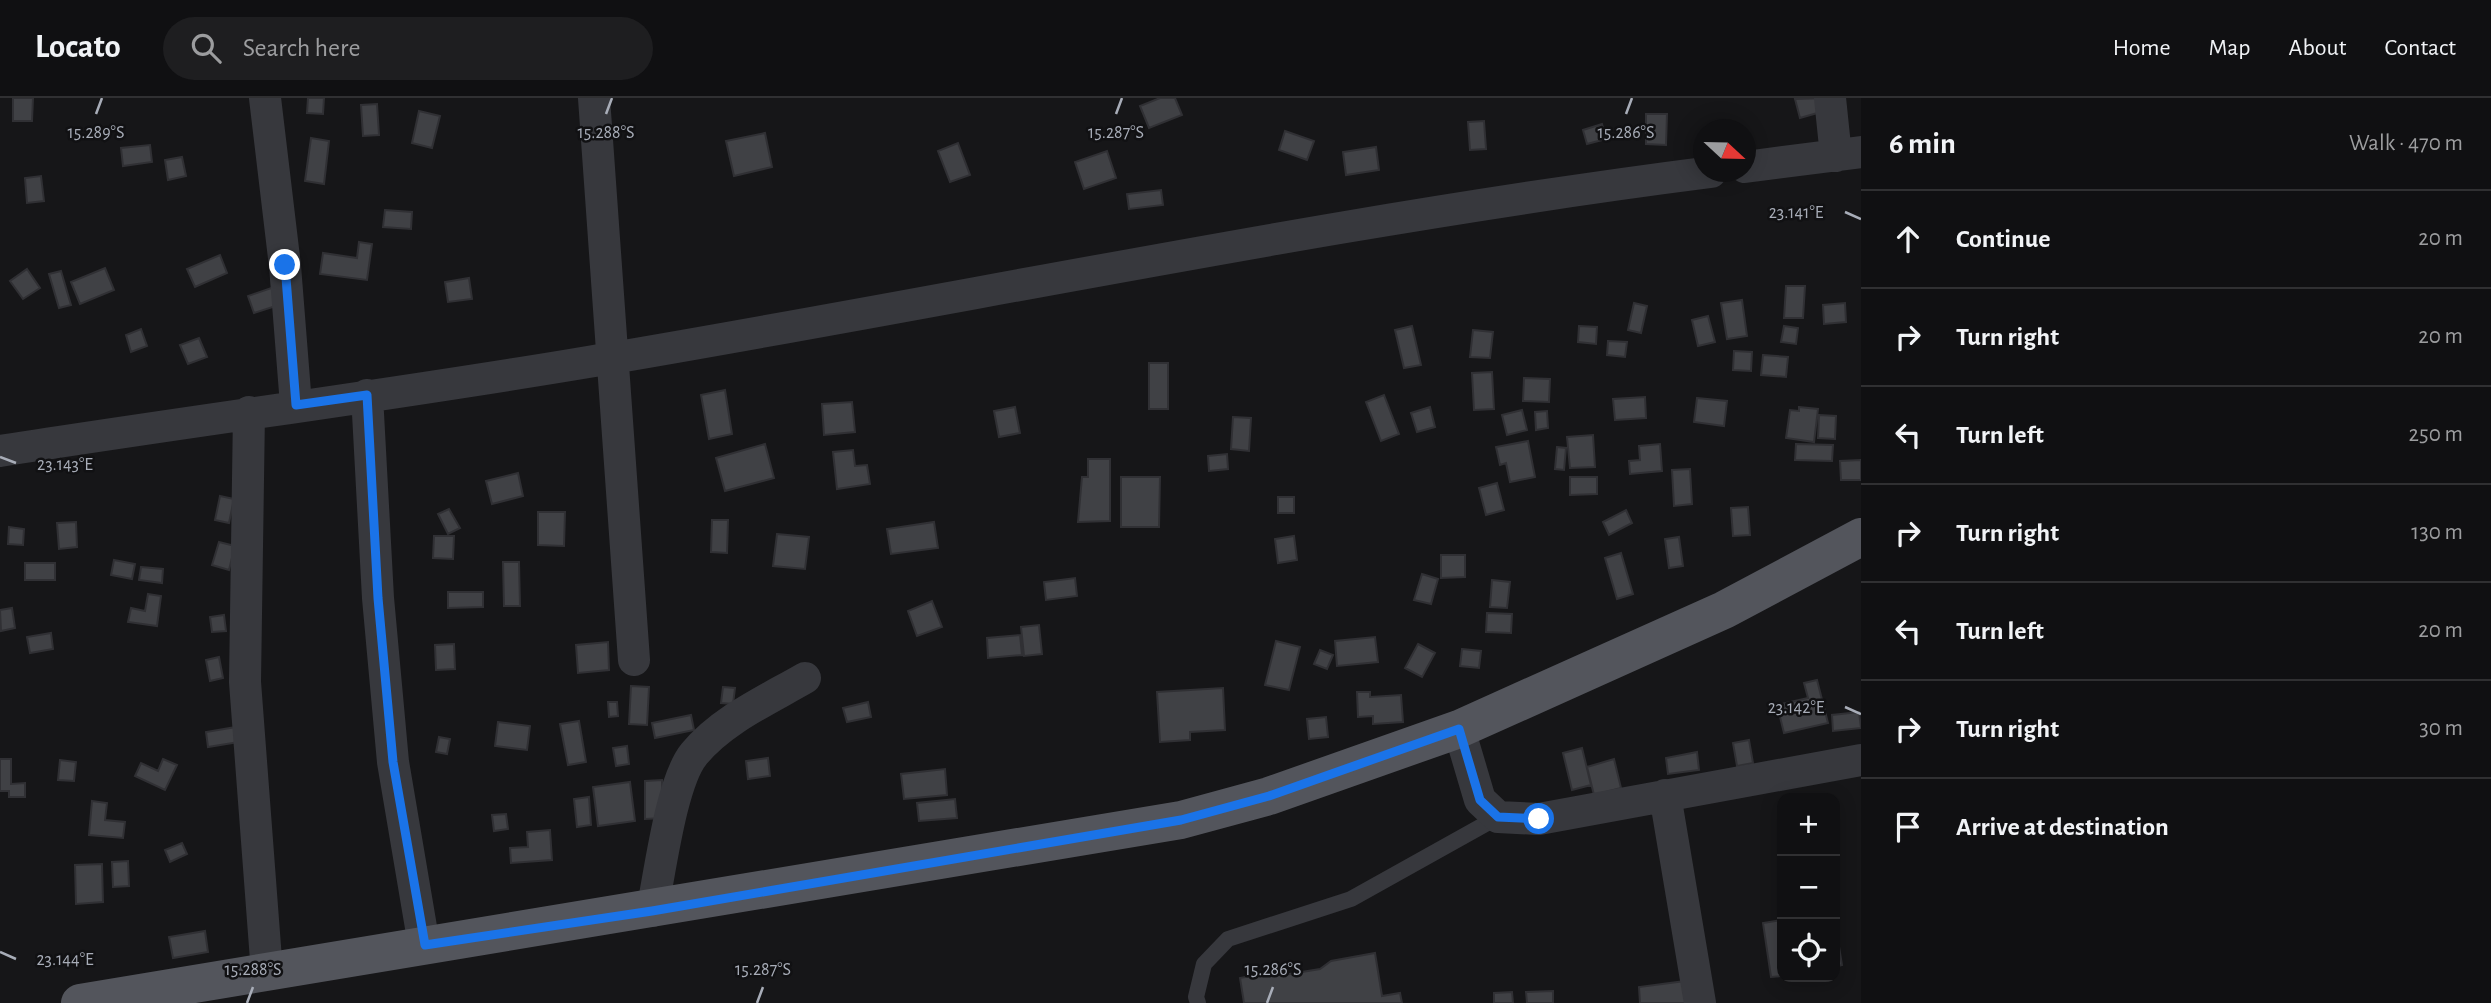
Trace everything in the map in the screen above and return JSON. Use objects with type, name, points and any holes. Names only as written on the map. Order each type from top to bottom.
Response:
[{"type":"main road","points":[[80,1003],[425,945],[652,911],[1181,820],[1269,796],[1459,729],[1724,610],[1861,537]]},
{"type":"street","points":[[265,98],[285,265],[296,405]]},
{"type":"street","points":[[594,98],[610,358],[634,660]]},
{"type":"street","points":[[1756,166],[1849,154],[1830,98]]},
{"type":"street","points":[[0,451],[610,358],[1221,246],[1545,193],[1693,174]]},
{"type":"street","points":[[367,395],[378,598],[393,762],[425,945]]},
{"type":"street","points":[[249,412],[245,682],[267,973]]},
{"type":"street","points":[[652,911],[677,796],[693,756],[729,723],[805,678]]},
{"type":"street","points":[[1459,729],[1480,800],[1498,817],[1539,819],[1861,760]]},
{"type":"street","points":[[1665,796],[1700,1003]]},
{"type":"lane","points":[[1198,1003],[1196,997],[1204,964],[1228,939],[1351,899],[1498,817]]},
{"type":"building","points":[[13,98],[33,98],[32,121],[13,121]]},
{"type":"building","points":[[308,98],[324,98],[323,114],[307,113]]},
{"type":"building","points":[[1160,98],[1175,98],[1182,115],[1149,128],[1140,106]]},
{"type":"building","points":[[1825,98],[1828,110],[1800,118],[1795,99]]},
{"type":"building","points":[[377,104],[379,135],[363,136],[361,105]]},
{"type":"building","points":[[419,111],[440,116],[432,148],[412,143]]},
{"type":"building","points":[[1646,114],[1667,114],[1666,145],[1646,144]]},
{"type":"building","points":[[1484,121],[1486,149],[1470,150],[1468,122]]},
{"type":"building","points":[[1602,124],[1606,139],[1587,144],[1583,130]]},
{"type":"building","points":[[1285,131],[1314,141],[1307,160],[1279,150]]},
{"type":"building","points":[[765,133],[772,167],[734,176],[726,141]]},
{"type":"building","points":[[311,138],[329,141],[324,184],[305,181]]},
{"type":"building","points":[[958,143],[970,175],[950,182],[938,151]]},
{"type":"building","points":[[150,145],[152,162],[123,166],[121,148]]},
{"type":"building","points":[[1376,147],[1379,170],[1346,175],[1343,152]]},
{"type":"building","points":[[1107,151],[1116,178],[1084,189],[1075,162]]},
{"type":"building","points":[[182,157],[186,176],[168,180],[165,160]]},
{"type":"building","points":[[41,176],[44,201],[27,203],[25,178]]},
{"type":"building","points":[[1161,190],[1163,205],[1129,209],[1127,194]]},
{"type":"building","points":[[385,210],[412,212],[411,229],[383,227]]},
{"type":"building","points":[[359,242],[372,244],[367,280],[320,274],[323,253],[357,258]]},
{"type":"building","points":[[220,255],[227,273],[195,287],[187,269]]},
{"type":"building","points":[[105,268],[114,290],[80,304],[71,282]]},
{"type":"building","points":[[27,269],[40,288],[23,299],[10,281]]},
{"type":"building","points":[[61,271],[71,305],[59,308],[49,274]]},
{"type":"building","points":[[469,278],[472,299],[448,302],[445,282]]},
{"type":"building","points":[[280,285],[285,303],[254,313],[248,296]]},
{"type":"building","points":[[1786,286],[1805,286],[1803,318],[1784,318]]},
{"type":"building","points":[[1742,300],[1747,336],[1727,339],[1721,303]]},
{"type":"building","points":[[1634,303],[1647,306],[1641,333],[1628,330]]},
{"type":"building","points":[[1845,303],[1846,322],[1824,324],[1823,305]]},
{"type":"building","points":[[1708,316],[1715,342],[1698,346],[1692,320]]},
{"type":"building","points":[[1412,326],[1421,365],[1404,368],[1395,330]]},
{"type":"building","points":[[1579,326],[1597,327],[1596,344],[1578,342]]},
{"type":"building","points":[[1784,326],[1798,328],[1796,344],[1781,342]]},
{"type":"building","points":[[141,329],[147,346],[131,352],[126,335]]},
{"type":"building","points":[[1473,330],[1493,332],[1490,358],[1470,357]]},
{"type":"building","points":[[199,338],[207,357],[188,364],[180,345]]},
{"type":"building","points":[[1608,341],[1627,342],[1625,357],[1607,355]]},
{"type":"building","points":[[1734,351],[1752,352],[1751,371],[1733,370]]},
{"type":"building","points":[[1763,355],[1788,357],[1786,377],[1761,375]]},
{"type":"building","points":[[1149,363],[1168,363],[1168,409],[1149,409]]},
{"type":"building","points":[[1492,372],[1494,409],[1474,410],[1472,373]]},
{"type":"building","points":[[1524,378],[1550,379],[1549,402],[1523,401]]},
{"type":"building","points":[[725,390],[732,434],[709,439],[701,395]]},
{"type":"building","points":[[1384,395],[1399,434],[1381,441],[1366,402]]},
{"type":"building","points":[[1645,397],[1646,418],[1615,420],[1613,399]]},
{"type":"building","points":[[1697,398],[1727,401],[1724,426],[1694,422]]},
{"type":"building","points":[[852,402],[855,432],[824,435],[822,404]]},
{"type":"building","points":[[1015,407],[1020,433],[999,437],[994,411]]},
{"type":"building","points":[[1430,407],[1435,427],[1417,432],[1411,413]]},
{"type":"building","points":[[1799,407],[1818,409],[1814,442],[1786,438],[1790,410],[1799,411]]},
{"type":"building","points":[[1522,410],[1527,430],[1507,435],[1502,415]]},
{"type":"building","points":[[1547,411],[1548,428],[1536,430],[1535,412]]},
{"type":"building","points":[[1819,415],[1836,416],[1835,439],[1818,438]]},
{"type":"building","points":[[1233,417],[1251,418],[1249,451],[1231,449]]},
{"type":"building","points":[[1593,435],[1595,467],[1570,468],[1567,437]]},
{"type":"building","points":[[1528,441],[1535,477],[1510,482],[1506,463],[1500,465],[1496,447]]},
{"type":"building","points":[[765,444],[774,478],[725,491],[716,458]]},
{"type":"building","points":[[1660,444],[1662,471],[1630,474],[1629,461],[1640,460],[1639,446]]},
{"type":"building","points":[[1796,444],[1833,445],[1832,461],[1795,460]]},
{"type":"building","points":[[1557,447],[1566,448],[1564,470],[1555,469]]},
{"type":"building","points":[[853,450],[855,466],[867,465],[870,484],[837,489],[833,452]]},
{"type":"building","points":[[1227,454],[1228,469],[1209,471],[1208,456]]},
{"type":"building","points":[[1088,459],[1110,459],[1110,521],[1078,522],[1082,477],[1088,477]]},
{"type":"building","points":[[1861,460],[1861,480],[1841,480],[1840,461]]},
{"type":"building","points":[[1690,469],[1692,504],[1674,506],[1672,470]]},
{"type":"building","points":[[518,473],[523,496],[492,504],[486,481]]},
{"type":"building","points":[[1121,477],[1160,477],[1159,527],[1121,527]]},
{"type":"building","points":[[1570,477],[1597,477],[1597,494],[1570,495]]},
{"type":"building","points":[[1497,483],[1504,510],[1486,515],[1479,488]]},
{"type":"building","points":[[220,496],[234,499],[229,523],[215,520]]},
{"type":"building","points":[[1278,497],[1294,497],[1294,513],[1278,513]]},
{"type":"building","points":[[1748,507],[1750,535],[1733,536],[1731,508]]},
{"type":"building","points":[[449,509],[460,528],[448,534],[438,514]]},
{"type":"building","points":[[1626,510],[1632,523],[1609,535],[1603,522]]},
{"type":"building","points":[[538,512],[565,512],[564,546],[538,545]]},
{"type":"building","points":[[712,520],[728,520],[727,553],[711,552]]},
{"type":"building","points":[[76,522],[77,547],[59,549],[57,523]]},
{"type":"building","points":[[934,522],[938,548],[891,554],[887,529]]},
{"type":"building","points":[[9,527],[24,529],[23,545],[8,544]]},
{"type":"building","points":[[777,534],[809,537],[805,569],[773,566]]},
{"type":"building","points":[[434,536],[454,536],[453,559],[433,558]]},
{"type":"building","points":[[1294,536],[1297,560],[1278,563],[1275,539]]},
{"type":"building","points":[[1679,537],[1683,566],[1669,568],[1665,539]]},
{"type":"building","points":[[219,542],[235,546],[229,570],[212,565]]},
{"type":"building","points":[[1621,553],[1633,594],[1617,599],[1605,558]]},
{"type":"building","points":[[1441,555],[1465,555],[1465,577],[1441,578]]},
{"type":"building","points":[[114,560],[135,564],[132,579],[111,575]]},
{"type":"building","points":[[503,562],[519,562],[520,606],[504,606]]},
{"type":"building","points":[[25,563],[55,563],[55,580],[25,580]]},
{"type":"building","points":[[141,567],[163,569],[162,583],[139,580]]},
{"type":"building","points":[[1422,574],[1438,579],[1431,604],[1414,600]]},
{"type":"building","points":[[1075,578],[1077,596],[1046,600],[1044,582]]},
{"type":"building","points":[[1492,580],[1510,582],[1507,608],[1490,607]]},
{"type":"building","points":[[448,592],[483,592],[483,607],[448,608]]},
{"type":"building","points":[[148,594],[161,596],[157,626],[128,622],[131,608],[145,611]]},
{"type":"building","points":[[932,601],[942,627],[917,636],[908,611]]},
{"type":"building","points":[[12,608],[15,628],[1,631],[0,610]]},
{"type":"building","points":[[1487,613],[1512,614],[1511,633],[1486,632]]},
{"type":"building","points":[[224,615],[226,631],[212,632],[210,617]]},
{"type":"building","points":[[1039,625],[1042,654],[1024,656],[1021,627]]},
{"type":"building","points":[[51,633],[53,649],[30,653],[27,637]]},
{"type":"building","points":[[1020,635],[1022,655],[988,658],[987,638]]},
{"type":"building","points":[[1375,637],[1378,662],[1337,666],[1335,641]]},
{"type":"building","points":[[1276,641],[1300,647],[1289,690],[1265,685]]},
{"type":"building","points":[[608,642],[609,670],[578,673],[576,645]]},
{"type":"building","points":[[454,644],[455,669],[436,670],[435,645]]},
{"type":"building","points":[[1418,644],[1435,653],[1422,677],[1405,668]]},
{"type":"building","points":[[1462,649],[1481,651],[1479,668],[1460,666]]},
{"type":"building","points":[[1320,650],[1333,655],[1327,669],[1314,664]]},
{"type":"building","points":[[219,657],[223,678],[210,681],[206,660]]},
{"type":"building","points":[[1817,680],[1828,723],[1784,733],[1777,705],[1808,698],[1804,683]]},
{"type":"building","points":[[631,686],[649,687],[647,725],[629,724]]},
{"type":"building","points":[[723,687],[735,688],[733,704],[721,703]]},
{"type":"building","points":[[1223,688],[1225,730],[1190,732],[1190,740],[1160,742],[1157,692]]},
{"type":"building","points":[[1357,692],[1370,692],[1370,697],[1401,695],[1403,722],[1373,724],[1373,716],[1358,717]]},
{"type":"building","points":[[608,702],[617,702],[618,716],[609,717]]},
{"type":"building","points":[[868,702],[871,717],[847,722],[843,708]]},
{"type":"building","points":[[1859,712],[1861,728],[1833,731],[1832,715]]},
{"type":"building","points":[[691,715],[694,730],[655,738],[652,723]]},
{"type":"building","points":[[1326,717],[1328,737],[1309,739],[1307,719]]},
{"type":"building","points":[[579,721],[586,762],[568,765],[560,724]]},
{"type":"building","points":[[498,722],[530,726],[527,750],[495,746]]},
{"type":"building","points":[[236,727],[239,742],[208,747],[206,732]]},
{"type":"building","points":[[439,737],[450,739],[447,754],[436,752]]},
{"type":"building","points":[[1749,740],[1753,763],[1737,766],[1733,743]]},
{"type":"building","points":[[627,746],[629,764],[616,766],[613,748]]},
{"type":"building","points":[[1582,748],[1591,785],[1572,790],[1563,753]]},
{"type":"building","points":[[1697,752],[1699,770],[1668,774],[1666,758]]},
{"type":"building","points":[[768,758],[770,776],[748,779],[746,761]]},
{"type":"building","points":[[0,759],[11,759],[11,784],[25,783],[25,797],[9,797],[9,791],[0,791]]},
{"type":"building","points":[[163,759],[177,765],[165,790],[135,776],[141,763],[158,771]]},
{"type":"building","points":[[1614,759],[1621,788],[1594,795],[1587,767]]},
{"type":"building","points":[[60,760],[76,762],[74,781],[58,780]]},
{"type":"building","points":[[945,769],[947,795],[904,799],[901,774]]},
{"type":"building","points":[[662,780],[663,818],[645,819],[645,781]]},
{"type":"building","points":[[630,782],[635,821],[598,826],[593,787]]},
{"type":"building","points":[[589,797],[591,825],[577,827],[574,799]]},
{"type":"building","points":[[955,799],[957,818],[919,821],[917,803]]},
{"type":"building","points":[[92,801],[107,803],[105,820],[125,822],[123,838],[89,835]]},
{"type":"building","points":[[506,814],[508,829],[494,831],[492,815]]},
{"type":"building","points":[[550,830],[552,860],[511,863],[510,848],[528,847],[527,832]]},
{"type":"building","points":[[182,843],[187,854],[170,862],[165,850]]},
{"type":"building","points":[[128,861],[129,886],[113,887],[112,862]]},
{"type":"building","points":[[102,864],[103,902],[76,904],[75,865]]},
{"type":"building","points":[[1777,921],[1777,976],[1771,977],[1763,923]]},
{"type":"building","points":[[205,931],[208,952],[173,958],[169,937]]},
{"type":"building","points":[[1375,953],[1382,996],[1400,993],[1402,1003],[1244,1003],[1240,978],[1282,970],[1283,975],[1320,969],[1331,961]]},
{"type":"building","points":[[1693,980],[1695,1003],[1640,1003],[1639,987]]},
{"type":"building","points":[[1553,991],[1553,1003],[1527,1003],[1526,992]]},
{"type":"building","points":[[1512,992],[1513,1003],[1494,1003],[1494,993]]},
{"type":"route","points":[[285,265],[296,405],[367,395],[378,598],[393,762],[425,945],[652,911],[1181,820],[1269,796],[1459,729],[1480,800],[1498,817],[1539,819]]}]
